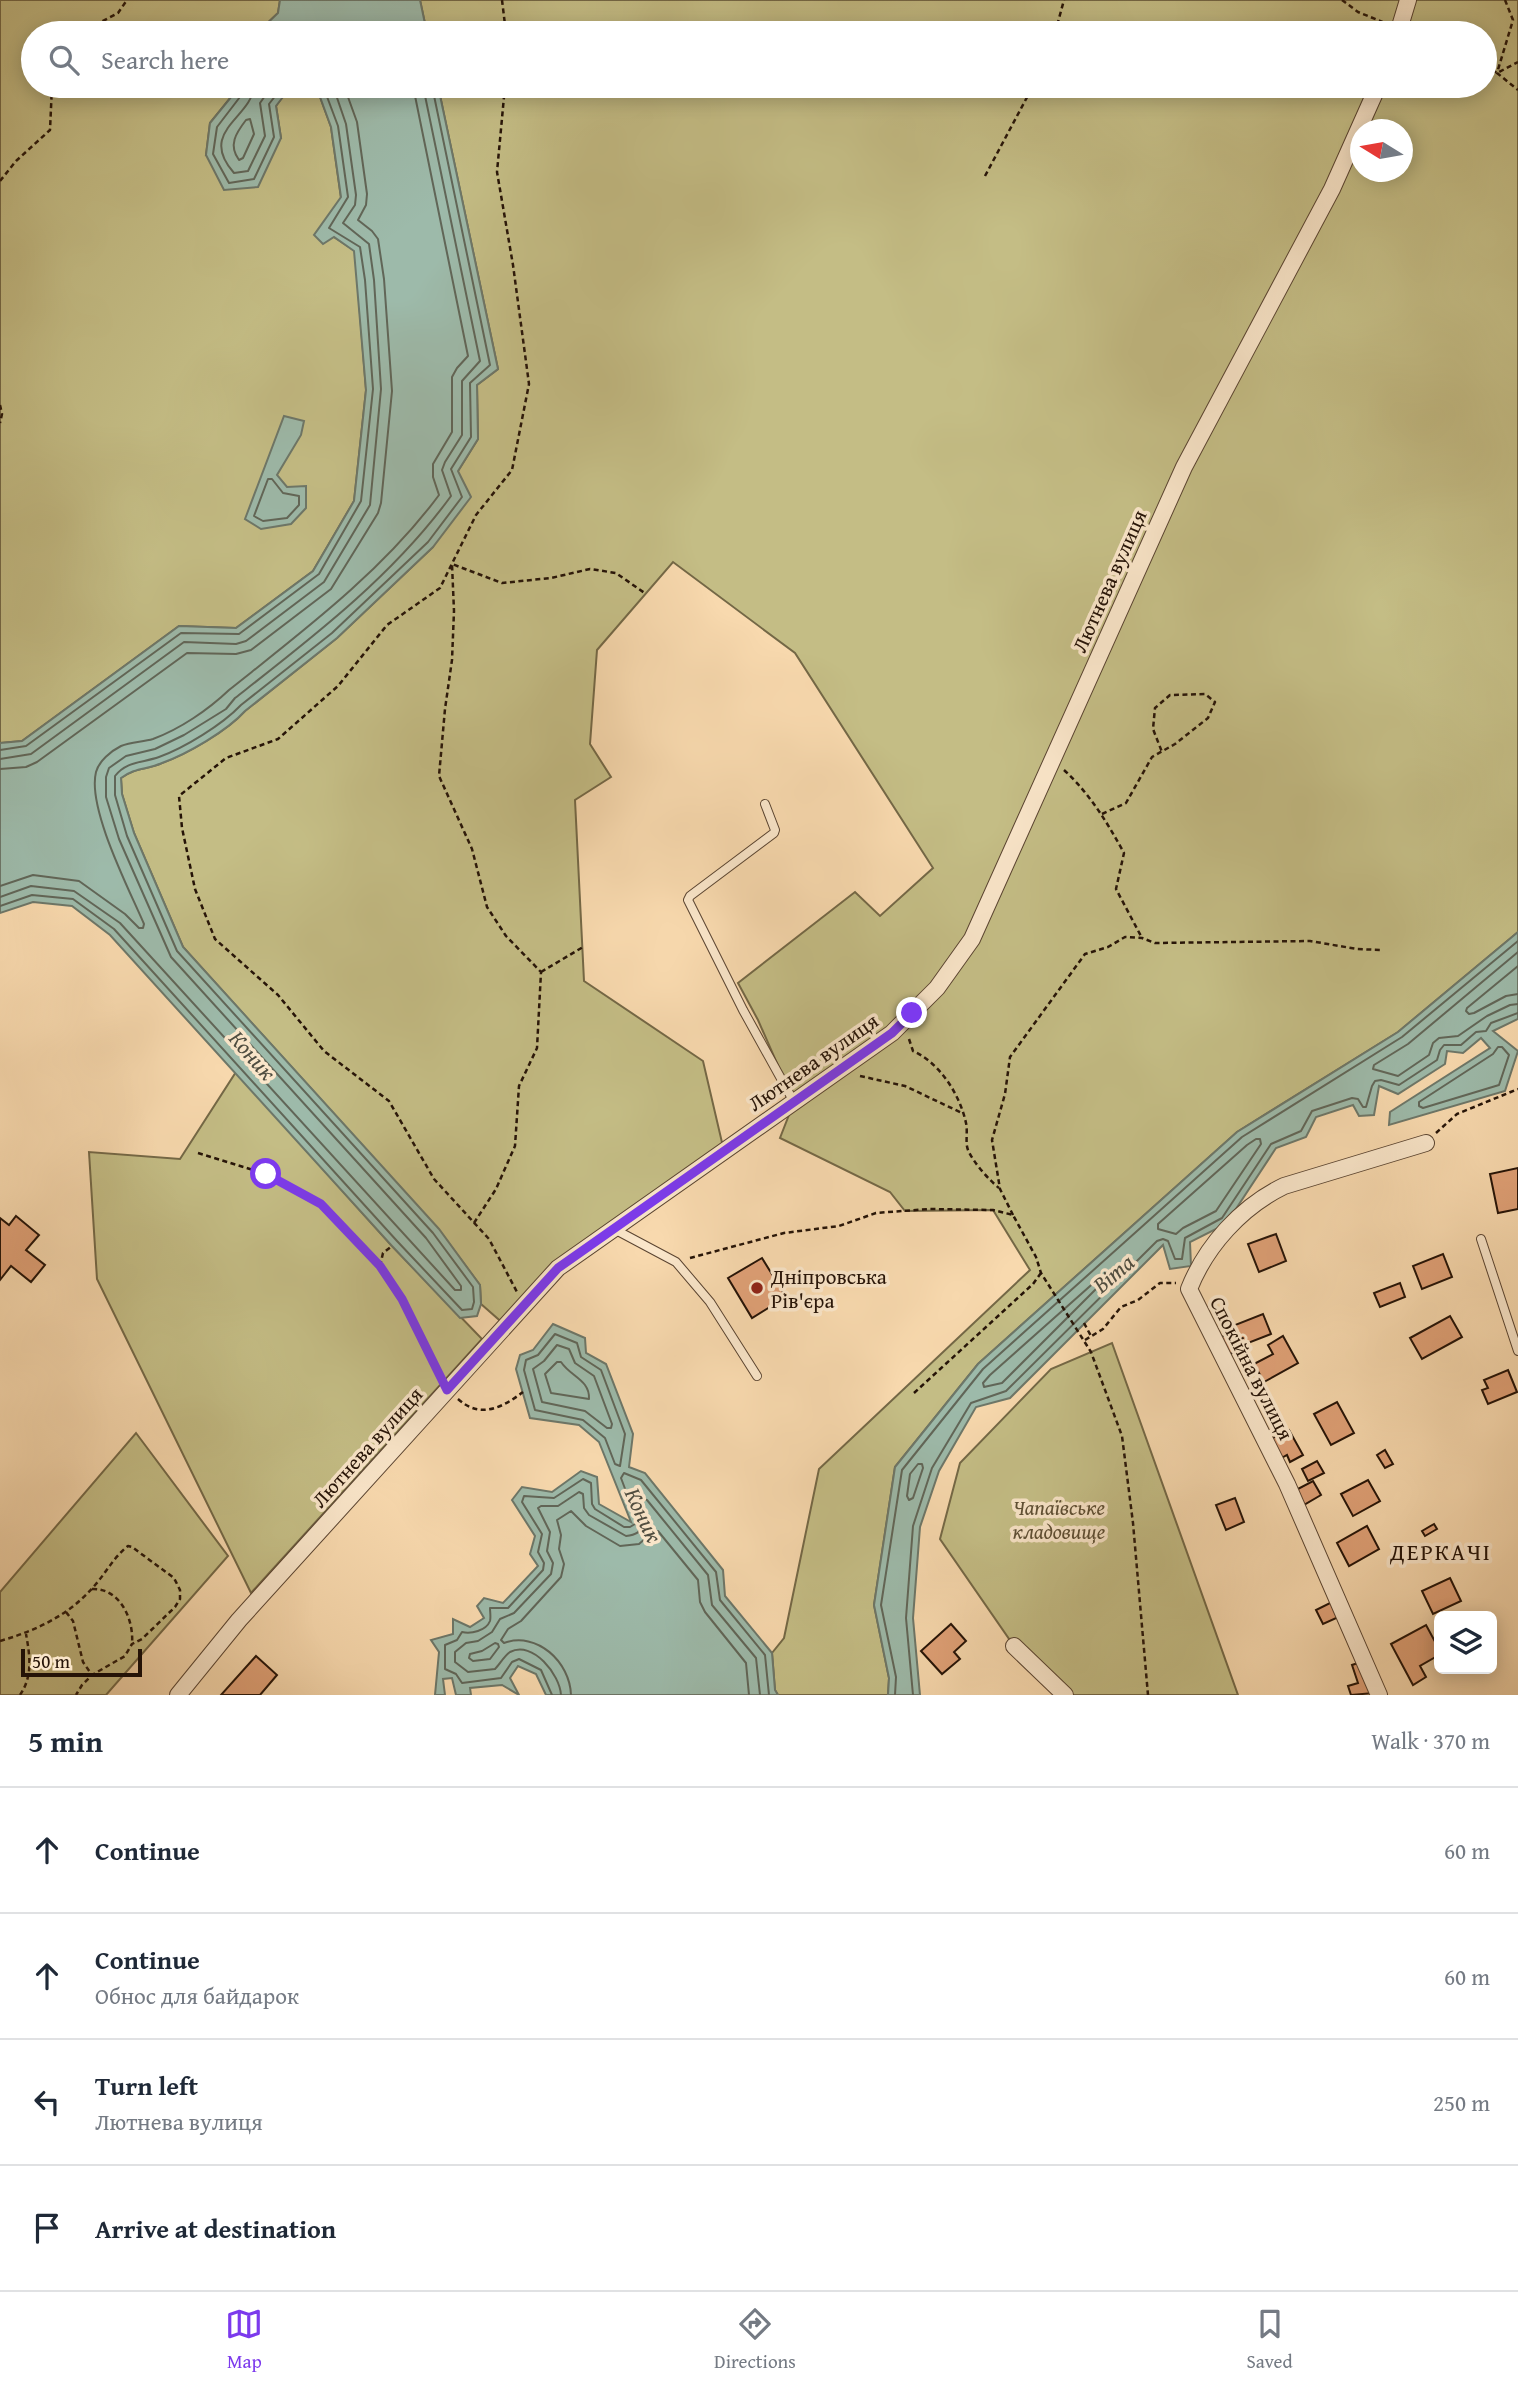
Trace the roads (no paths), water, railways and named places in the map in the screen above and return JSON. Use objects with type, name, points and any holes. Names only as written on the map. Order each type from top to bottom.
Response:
[{"type":"street","points":[[1401,21],[1408,0]]},
{"type":"street","name":"Лютнева вулиця","points":[[178,1695],[239,1620],[558,1268],[892,1033],[937,988],[972,939],[1184,467],[1332,189],[1373,98]]},
{"type":"street","name":"Спокійна вулиця","points":[[1379,1695],[1287,1483],[1189,1289],[1199,1264],[1216,1242],[1262,1197],[1284,1186],[1426,1143]]},
{"type":"street","points":[[1014,1646],[1065,1695]]},
{"type":"lane","points":[[765,804],[774,833],[688,900],[743,1010],[794,1102]]},
{"type":"lane","points":[[613,1229],[676,1262],[710,1303],[757,1376]]},
{"type":"lane","points":[[1481,1239],[1518,1351]]},
{"type":"water","points":[[280,0],[420,0],[424,21],[270,21],[278,13]]},
{"type":"water","points":[[230,98],[282,98],[276,106],[281,138],[258,187],[224,190],[206,155],[210,123]]},
{"type":"water","name":"Коник","points":[[320,98],[441,98],[498,369],[477,385],[478,439],[458,471],[471,497],[433,547],[337,638],[217,734],[172,759],[131,772],[121,778],[122,794],[134,833],[183,947],[439,1229],[480,1285],[481,1304],[477,1316],[460,1318],[110,935],[72,906],[33,902],[0,913],[0,743],[22,741],[179,626],[236,628],[313,571],[354,501],[366,390],[354,251],[334,237],[323,244],[314,235],[341,197],[331,127]]},
{"type":"water","points":[[284,416],[304,421],[301,435],[277,475],[287,487],[306,486],[306,508],[291,524],[261,529],[245,519]]},
{"type":"water","name":"Віта","points":[[1518,932],[1518,1019],[1493,1031],[1518,1051],[1505,1091],[1389,1125],[1390,1112],[1490,1048],[1481,1038],[1463,1053],[1447,1051],[1445,1064],[1398,1094],[1379,1086],[1374,1115],[1359,1116],[1353,1105],[1316,1117],[1306,1137],[1276,1148],[1226,1224],[1190,1242],[1191,1266],[1170,1269],[1163,1245],[1010,1398],[976,1407],[939,1471],[920,1527],[913,1618],[920,1695],[888,1695],[889,1678],[874,1605],[895,1467],[978,1364],[1237,1132],[1398,1032]]},
{"type":"water","name":"Коник","points":[[553,1324],[585,1338],[586,1353],[606,1364],[633,1434],[629,1467],[645,1473],[723,1570],[725,1596],[772,1653],[775,1690],[778,1695],[546,1695],[536,1674],[518,1666],[510,1678],[519,1695],[502,1685],[470,1688],[471,1695],[456,1695],[452,1678],[443,1679],[445,1695],[435,1695],[439,1652],[431,1640],[453,1634],[453,1619],[470,1627],[484,1618],[477,1606],[484,1598],[503,1603],[538,1566],[530,1554],[535,1536],[512,1500],[522,1487],[552,1492],[581,1471],[597,1477],[599,1504],[631,1522],[599,1442],[579,1425],[530,1418],[516,1369],[520,1355],[533,1350]]},
{"type":"place","name":"Дніпровська Рів'єра","points":[[757,1288]]},
{"type":"district","name":"ДЕРКАЧІ","points":[[1441,1551]]},
{"type":"park label","name":"Чапаївське кладовище","points":[[1059,1519]]}]
